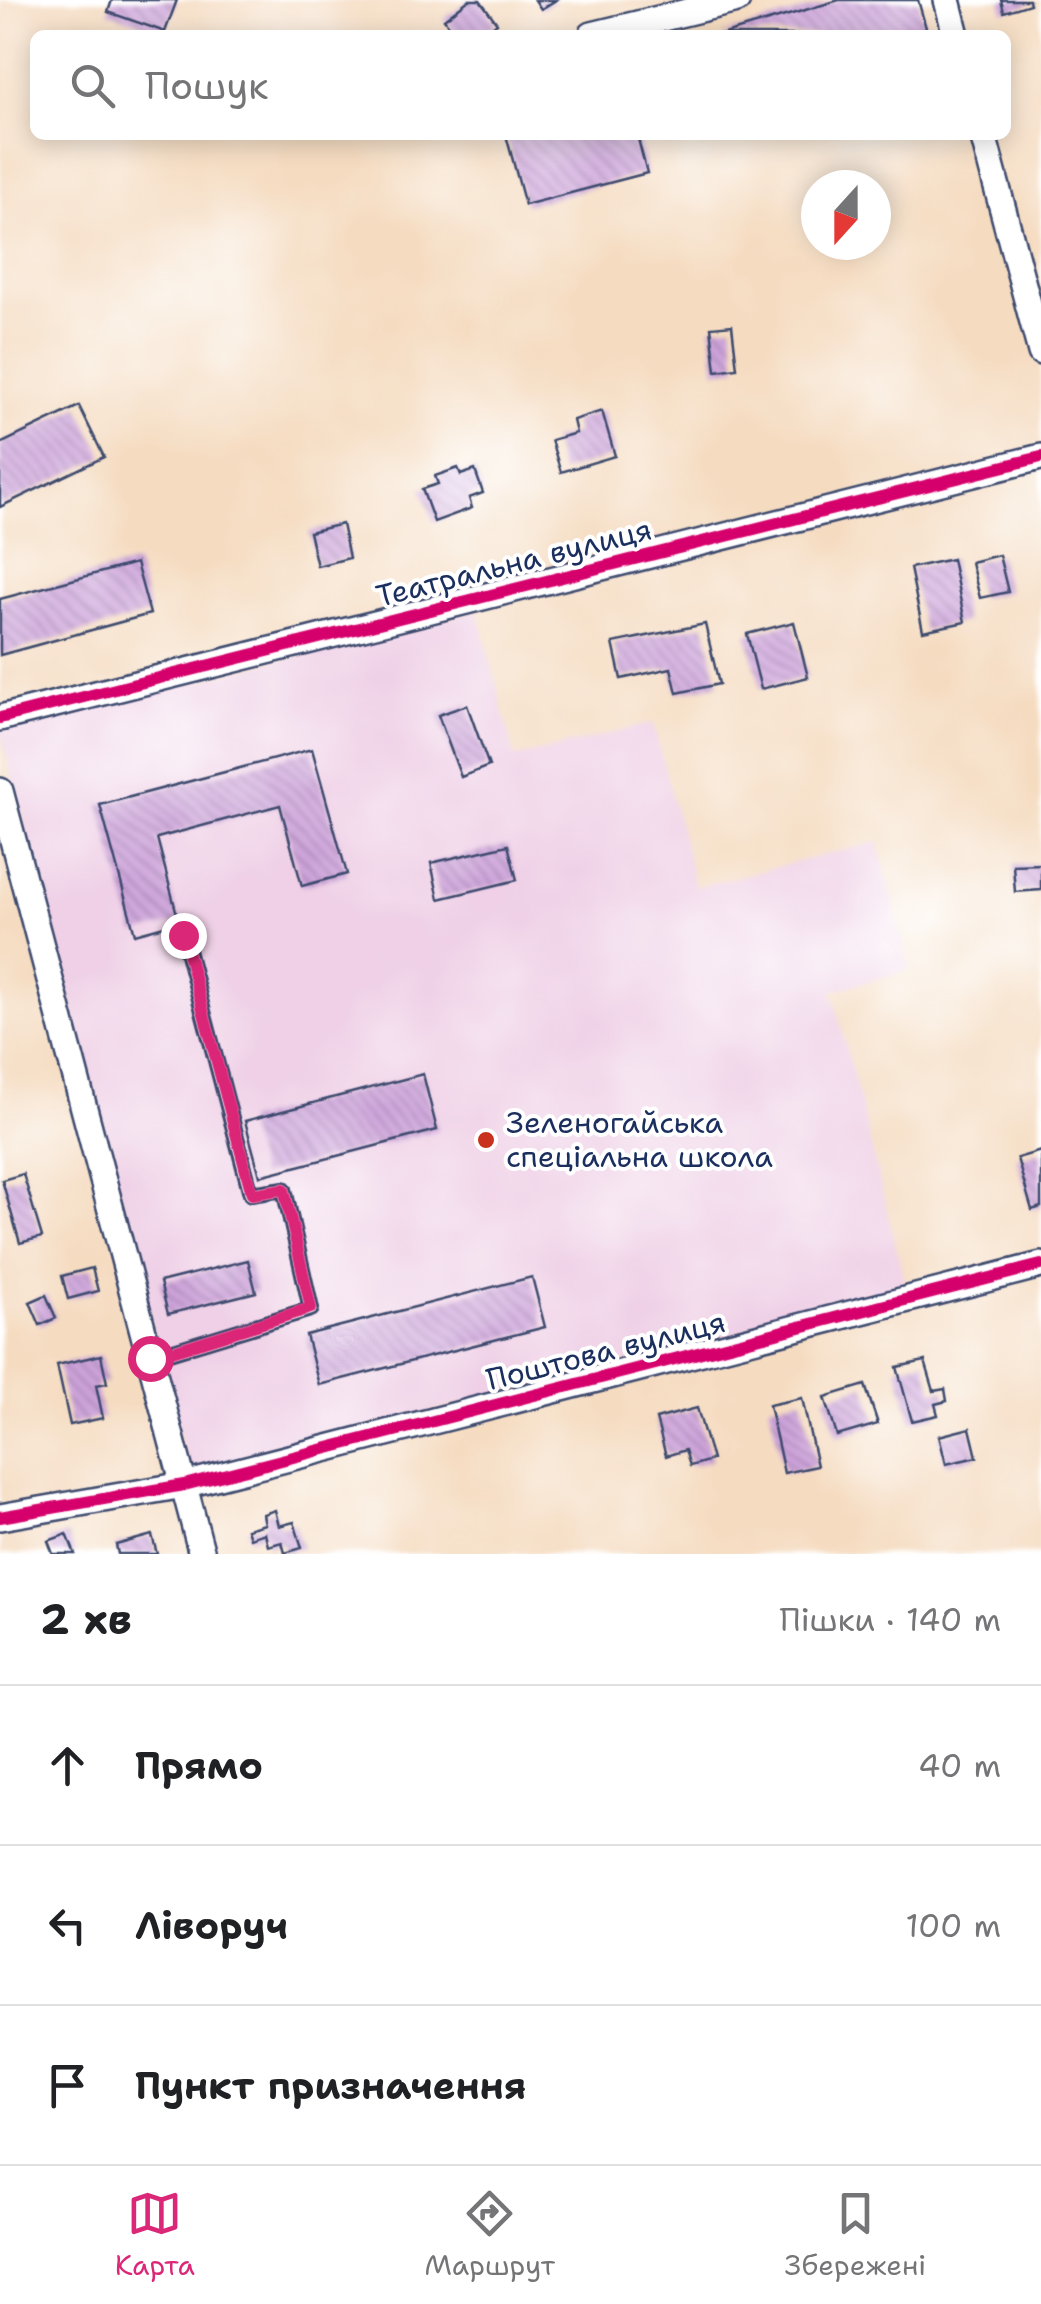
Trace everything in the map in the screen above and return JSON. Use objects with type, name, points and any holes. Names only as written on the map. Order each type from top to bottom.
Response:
[{"type":"street","points":[[613,30],[737,0]]},
{"type":"street","points":[[947,0],[955,30]]},
{"type":"street","points":[[984,140],[1041,352]]},
{"type":"street","name":"Театральна вулиця","points":[[0,718],[1041,457]]},
{"type":"street","points":[[0,791],[202,1554]]},
{"type":"street","name":"Поштова вулиця","points":[[0,1517],[184,1485],[1041,1265]]},
{"type":"lane","points":[[150,1358],[311,1308],[284,1189],[252,1194],[183,935]]},
{"type":"shaded area","name":"Зеленогайська спеціальна школа","points":[[478,610],[515,758],[653,723],[695,887],[878,842],[910,970],[832,991],[907,1291],[189,1474],[0,730]]},
{"type":"building","points":[[112,0],[177,0],[166,30],[108,12]]},
{"type":"building","points":[[469,0],[480,0],[497,23],[488,30],[453,30],[444,19]]},
{"type":"building","points":[[535,0],[556,0],[541,9]]},
{"type":"building","points":[[839,0],[918,0],[927,30],[738,30]]},
{"type":"building","points":[[1001,0],[1029,0],[1030,4],[1004,12]]},
{"type":"building","points":[[507,140],[638,140],[647,173],[525,205]]},
{"type":"building","points":[[732,325],[737,368],[716,371],[711,327]]},
{"type":"building","points":[[79,406],[104,457],[0,507],[0,444]]},
{"type":"building","points":[[602,411],[615,456],[561,472],[551,440],[576,433],[573,420]]},
{"type":"building","points":[[458,468],[461,475],[475,470],[483,493],[469,498],[472,508],[434,522],[422,489],[438,484],[435,476]]},
{"type":"building","points":[[342,524],[349,558],[317,566],[309,532]]},
{"type":"building","points":[[999,555],[1008,592],[980,598],[971,562]]},
{"type":"building","points":[[952,559],[965,622],[923,631],[910,568]]},
{"type":"building","points":[[136,563],[150,614],[0,655],[0,599]]},
{"type":"building","points":[[794,622],[808,677],[761,689],[747,634]]},
{"type":"building","points":[[705,624],[719,684],[677,693],[671,668],[621,679],[613,643]]},
{"type":"building","points":[[467,705],[489,766],[461,777],[438,715]]},
{"type":"building","points":[[312,749],[347,874],[302,886],[280,805],[157,838],[179,922],[135,934],[100,805]]},
{"type":"building","points":[[508,845],[517,880],[439,899],[431,863]]},
{"type":"building","points":[[1041,864],[1041,890],[1015,892],[1013,865]]},
{"type":"building","points":[[423,1074],[437,1130],[260,1176],[245,1121]]},
{"type":"building","points":[[1041,1151],[1041,1207],[1032,1210],[1017,1158]]},
{"type":"building","points":[[23,1174],[42,1237],[20,1243],[2,1180]]},
{"type":"building","points":[[248,1260],[256,1292],[168,1314],[160,1282]]},
{"type":"building","points":[[92,1268],[98,1291],[68,1299],[62,1276]]},
{"type":"building","points":[[532,1277],[545,1327],[319,1385],[306,1335]]},
{"type":"building","points":[[46,1295],[56,1318],[40,1325],[30,1302]]},
{"type":"building","points":[[101,1355],[107,1383],[96,1385],[103,1418],[70,1425],[57,1365]]},
{"type":"building","points":[[925,1361],[934,1391],[945,1389],[947,1401],[935,1404],[938,1415],[912,1421],[897,1367]]},
{"type":"building","points":[[865,1385],[878,1424],[837,1436],[825,1397]]},
{"type":"building","points":[[802,1398],[817,1466],[784,1473],[769,1405]]},
{"type":"building","points":[[697,1408],[712,1460],[690,1466],[685,1450],[666,1456],[656,1419]]},
{"type":"building","points":[[970,1428],[977,1457],[946,1464],[939,1436]]},
{"type":"building","points":[[275,1510],[279,1526],[294,1522],[302,1548],[285,1553],[282,1542],[268,1546],[265,1533],[250,1538],[247,1529],[265,1524],[263,1514]]},
{"type":"building","points":[[67,1534],[75,1554],[53,1554],[48,1541]]},
{"type":"building","points":[[152,1535],[157,1554],[118,1554],[116,1545]]},
{"type":"cycle path","points":[[0,718],[1041,457]]},
{"type":"cycle path","points":[[0,1517],[184,1485],[1041,1265]]},
{"type":"place","name":"Зеленогайська спеціальна школа","points":[[486,1140]]},
{"type":"route","points":[[150,1358],[311,1308],[284,1189],[252,1194],[183,935]]}]
